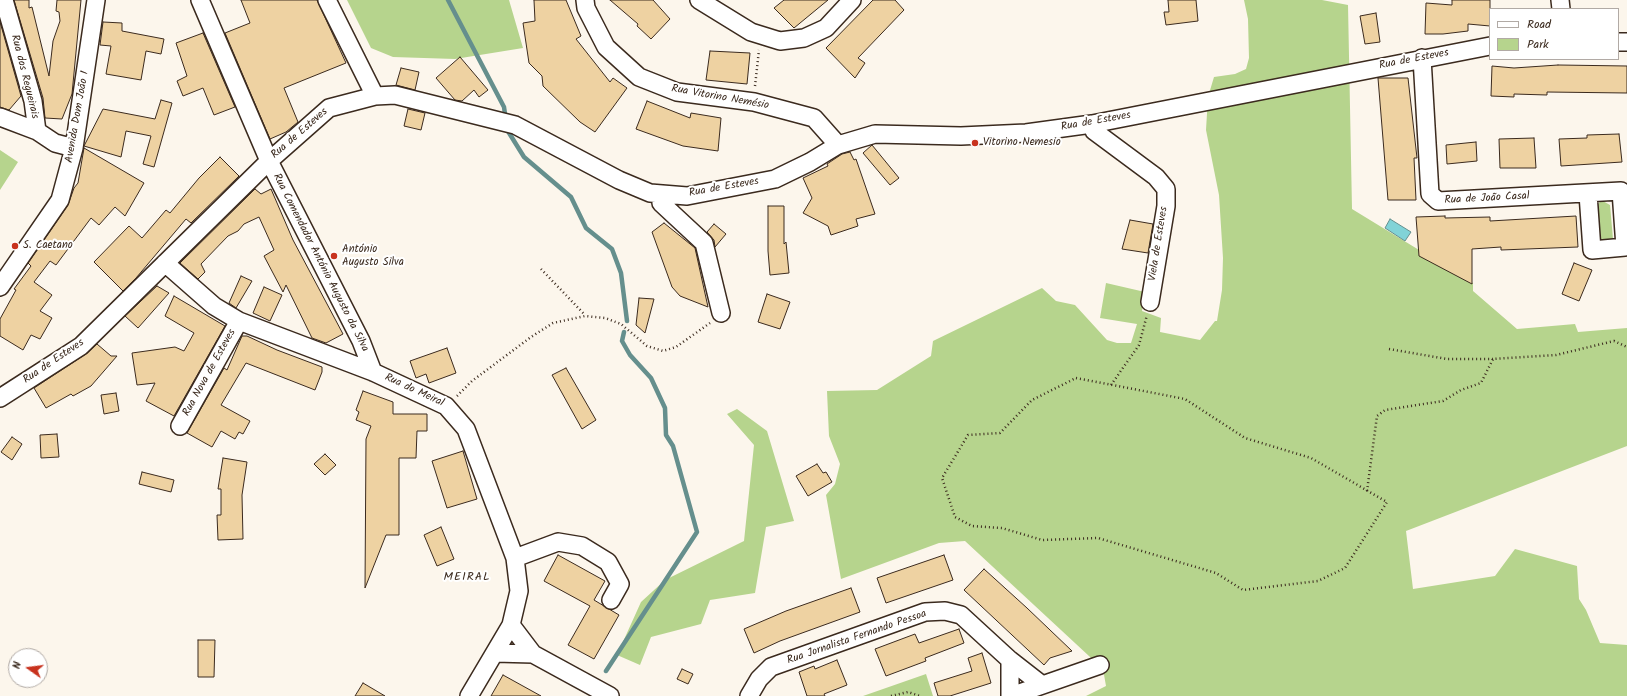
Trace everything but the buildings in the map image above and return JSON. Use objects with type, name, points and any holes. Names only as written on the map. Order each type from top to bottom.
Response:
[{"type":"street","name":"Rua dos Regueirais","points":[[4,0],[33,101],[37,131]]},
{"type":"street","name":"Avenida Dom João I","points":[[0,287],[60,200],[74,148],[96,0]]},
{"type":"street","name":"Rua Comendador António Augusto da Silva","points":[[200,0],[269,161],[361,341],[373,372]]},
{"type":"street","points":[[327,0],[375,96]]},
{"type":"street","name":"Rua Vitorino Nemésio","points":[[585,0],[586,8],[606,48],[639,77],[677,92],[754,102],[814,118],[838,145]]},
{"type":"street","points":[[699,0],[752,32],[780,41],[804,38],[826,28],[852,0]]},
{"type":"street","name":"Rua de Esteves","points":[[0,398],[81,346],[269,161],[329,108],[375,96],[395,95],[515,125],[619,180],[650,193],[687,196],[775,179],[810,162],[838,145],[875,134],[961,136],[1026,133],[1092,124],[1422,58],[1489,46]]},
{"type":"street","name":"Rua de João Casal","points":[[1422,58],[1430,194],[1438,201],[1588,194]]},
{"type":"street","points":[[0,117],[37,131],[55,143],[74,148]]},
{"type":"street","name":"Viela de Esteves","points":[[1092,124],[1094,131],[1156,177],[1166,189],[1166,206],[1150,302]]},
{"type":"street","points":[[662,194],[661,204],[704,243],[721,313]]},
{"type":"street","name":"Rua do Meiral","points":[[165,263],[214,306],[239,321],[373,372],[446,406],[466,428],[515,558],[519,591],[511,625],[469,696]]},
{"type":"street","name":"Rua Nova de Esteves","points":[[180,426],[239,321]]},
{"type":"street","points":[[515,558],[558,542],[582,546],[608,562],[617,578],[620,584],[611,600]]},
{"type":"street","name":"Rua Jornalista Fernando Pessoa","points":[[749,696],[760,679],[771,667],[925,612],[945,611],[962,615],[1010,660],[1042,685]]},
{"type":"street","points":[[511,625],[533,654],[610,696]]},
{"type":"street","points":[[495,653],[533,654]]},
{"type":"street","points":[[1010,660],[1010,696],[1100,665]]},
{"type":"path","points":[[754,93],[760,44]]},
{"type":"path","points":[[541,269],[585,316]]},
{"type":"path","points":[[1111,385],[1139,345],[1150,302]]},
{"type":"path","points":[[446,406],[472,381],[531,337],[553,323],[585,316],[605,318],[620,324],[647,346],[663,351],[676,347],[706,326],[721,313]]},
{"type":"path","points":[[1389,349],[1447,359],[1493,359],[1556,355],[1614,341],[1627,347]]},
{"type":"path","points":[[1367,491],[1376,416],[1385,410],[1443,401],[1461,390],[1481,383],[1493,359]]},
{"type":"path","points":[[1076,378],[1111,385],[1185,399],[1245,438],[1311,458],[1387,502],[1346,568],[1318,581],[1244,590],[1216,573],[1098,538],[1042,540],[1002,528],[972,526],[955,517],[942,478],[968,435],[1000,433],[1032,400],[1076,378]]},
{"type":"path","points":[[891,696],[908,692],[920,696]]},
{"type":"green space","points":[[347,0],[509,0],[523,48],[455,59],[393,57],[371,48]]},
{"type":"green space","points":[[1244,0],[1322,0],[1348,5],[1352,209],[1473,283],[1473,291],[1517,329],[1575,324],[1578,332],[1627,328],[1627,446],[1406,531],[1413,589],[1495,576],[1515,549],[1577,566],[1579,599],[1586,610],[1600,643],[1627,645],[1627,696],[1086,696],[1106,686],[1103,669],[965,541],[939,543],[841,579],[826,495],[835,484],[840,464],[829,436],[827,391],[877,390],[931,356],[933,341],[1042,288],[1056,301],[1075,305],[1107,340],[1117,343],[1131,343],[1137,324],[1100,318],[1106,283],[1145,292],[1142,311],[1161,318],[1160,332],[1200,340],[1215,321],[1217,321],[1222,290],[1223,258],[1219,195],[1206,130],[1208,97],[1214,77],[1235,74],[1246,69],[1249,58],[1248,19]]},
{"type":"green space","points":[[0,150],[18,162],[0,190]]},
{"type":"green space","points":[[1601,200],[1610,205],[1613,239],[1606,244],[1598,239],[1596,208]]},
{"type":"green space","points":[[737,409],[767,431],[794,521],[766,527],[755,593],[710,600],[701,624],[651,637],[640,665],[617,655],[641,602],[665,580],[744,541],[754,445],[727,414]]},
{"type":"green space","points":[[926,674],[933,696],[863,696]]},
{"type":"water","points":[[1390,219],[1411,232],[1405,241],[1385,228]]},
{"type":"waterway","points":[[448,0],[504,107],[505,114]]},
{"type":"waterway","points":[[506,128],[524,157],[571,197],[586,228],[612,249],[621,273],[627,321]]},
{"type":"waterway","points":[[606,671],[697,532],[673,446],[666,435],[665,408],[651,378],[630,355],[622,341],[624,332]]},
{"type":"place","name":"Vitorino Nemesio","points":[[975,143]]},
{"type":"place","name":"S. Caetano","points":[[15,246]]},
{"type":"place","name":"António Augusto Silva","points":[[334,256]]},
{"type":"district","name":"MEIRAL","points":[[467,578]]}]
